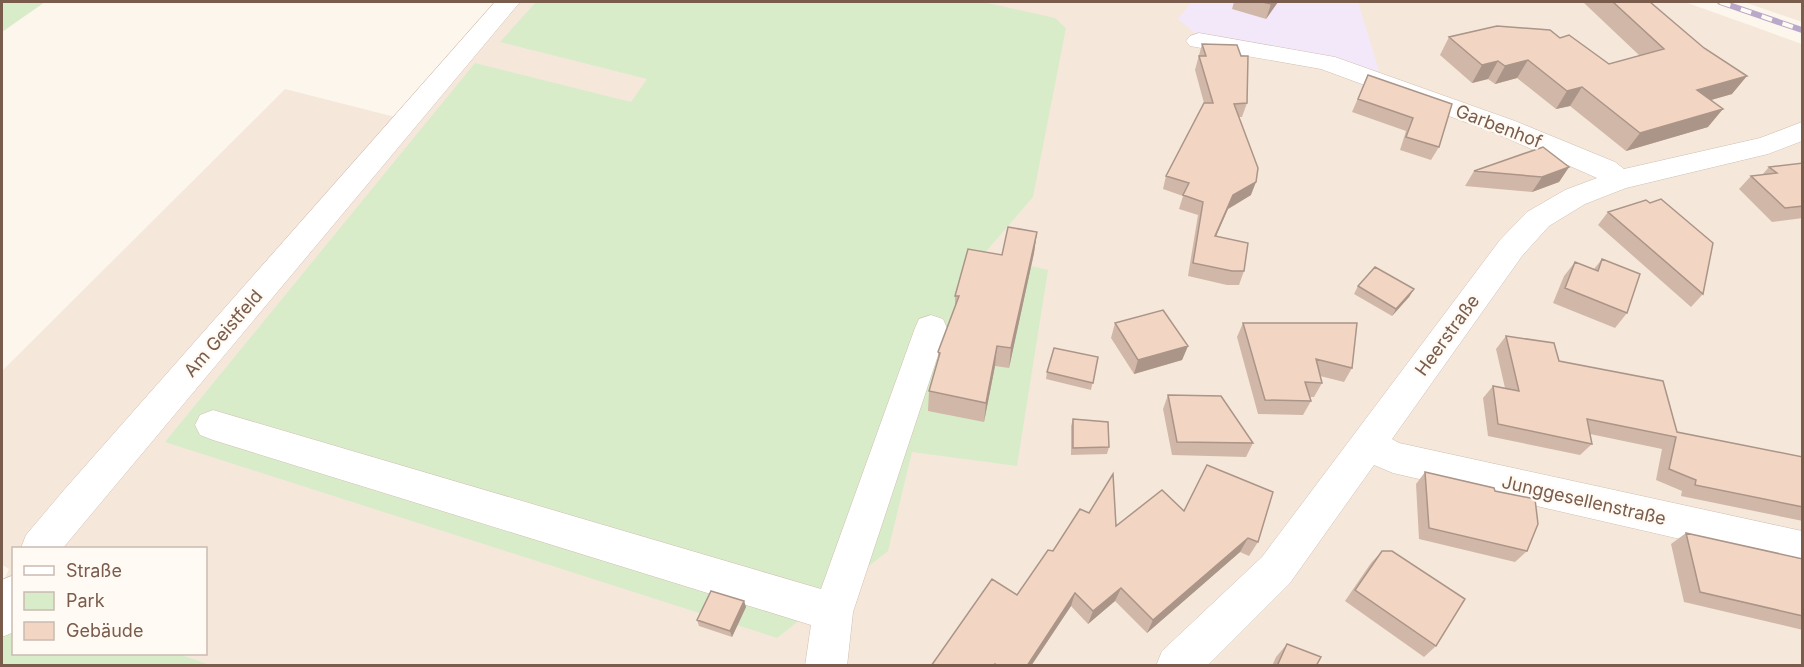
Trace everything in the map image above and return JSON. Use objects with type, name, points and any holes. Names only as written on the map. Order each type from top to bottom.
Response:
[{"type":"street","name":"Am Geistfeld","points":[[42,547],[85,493],[508,2]]},
{"type":"street","name":"Garbenhof","points":[[1199,41],[1326,62],[1505,127],[1605,169],[1619,180]]},
{"type":"street","name":"Heerstraße","points":[[1177,666],[1276,570],[1511,248],[1538,219],[1575,197],[1619,180],[1768,145],[1803,131]]},
{"type":"street","points":[[826,666],[833,612],[931,328]]},
{"type":"street","points":[[213,425],[833,612]]},
{"type":"street","name":"Junggesellenstraße","points":[[1367,444],[1393,457],[1803,549]]},
{"type":"street","points":[[2,617],[12,598]]},
{"type":"shaded area","points":[[498,2],[1685,2],[1802,44],[1802,665],[211,665],[182,655],[207,655],[207,547],[12,547],[12,614],[2,636],[2,584],[9,569],[2,565],[2,371],[285,89],[395,117]]},
{"type":"shaded area","points":[[1192,2],[1358,2],[1379,71],[1201,38],[1178,19]]},
{"type":"shaded area","points":[[1744,2],[1802,2],[1802,22]]},
{"type":"green space","points":[[2,2],[45,2],[2,32]]},
{"type":"green space","points":[[536,2],[983,2],[1055,18],[1066,28],[1033,197],[983,255],[1048,270],[1017,466],[912,452],[888,551],[777,638],[165,442],[475,63],[631,102],[647,79],[500,42]]},
{"type":"green space","points":[[12,614],[12,655],[182,655],[211,665],[2,665],[2,636]]},
{"type":"building","points":[[1613,2],[1650,2],[1704,48],[1747,76],[1697,90],[1723,109],[1640,133],[1582,87],[1567,91],[1528,60],[1505,66],[1498,61],[1482,65],[1449,37],[1497,26],[1550,30],[1560,38],[1569,35],[1609,64],[1664,49]]},
{"type":"building","points":[[1202,44],[1237,45],[1241,56],[1248,56],[1247,103],[1234,104],[1258,168],[1256,182],[1233,195],[1215,236],[1248,243],[1244,271],[1232,271],[1193,263],[1203,202],[1183,195],[1189,183],[1166,176],[1204,103],[1213,103],[1199,56],[1206,56]]},
{"type":"building","points":[[1368,75],[1452,104],[1439,147],[1406,137],[1413,118],[1358,99]]},
{"type":"building","points":[[1543,147],[1569,167],[1542,177],[1474,171]]},
{"type":"building","points":[[1803,163],[1803,206],[1785,208],[1751,176],[1777,173],[1769,167]]},
{"type":"building","points":[[1661,199],[1713,243],[1703,294],[1608,212],[1646,200],[1650,203]]},
{"type":"building","points":[[1008,227],[1037,232],[1011,348],[997,346],[986,403],[929,391],[940,353],[938,352],[959,296],[955,296],[968,249],[1002,255]]},
{"type":"building","points":[[1602,259],[1640,274],[1627,313],[1565,288],[1575,262],[1598,271]]},
{"type":"building","points":[[1375,267],[1414,289],[1396,309],[1358,286]]},
{"type":"building","points":[[1163,310],[1188,346],[1138,360],[1115,323]]},
{"type":"building","points":[[1243,323],[1357,323],[1352,368],[1316,359],[1322,383],[1305,382],[1311,401],[1265,400]]},
{"type":"building","points":[[1506,336],[1554,343],[1559,361],[1663,381],[1677,432],[1803,457],[1803,507],[1695,485],[1696,480],[1669,469],[1676,437],[1587,419],[1592,444],[1498,424],[1493,386],[1519,391]]},
{"type":"building","points":[[1054,348],[1098,357],[1093,383],[1047,372]]},
{"type":"building","points":[[1168,395],[1221,396],[1253,443],[1177,442]]},
{"type":"building","points":[[1073,419],[1108,422],[1109,447],[1073,448]]},
{"type":"building","points":[[1207,465],[1273,492],[1258,542],[1248,538],[1153,620],[1121,588],[1093,611],[1075,593],[1027,666],[997,666],[995,664],[994,666],[931,666],[992,579],[1017,595],[1048,550],[1053,551],[1080,509],[1089,513],[1113,474],[1116,526],[1162,490],[1184,511]]},
{"type":"building","points":[[1425,472],[1535,499],[1538,524],[1527,551],[1429,528]]},
{"type":"building","points":[[1686,533],[1803,559],[1803,616],[1700,592]]},
{"type":"building","points":[[1382,551],[1392,551],[1465,599],[1436,646],[1355,590]]},
{"type":"building","points":[[711,591],[744,601],[730,631],[697,620]]},
{"type":"building","points":[[1287,644],[1321,657],[1316,666],[1277,666]]},
{"type":"railway","points":[[1720,2],[1802,30]]}]
